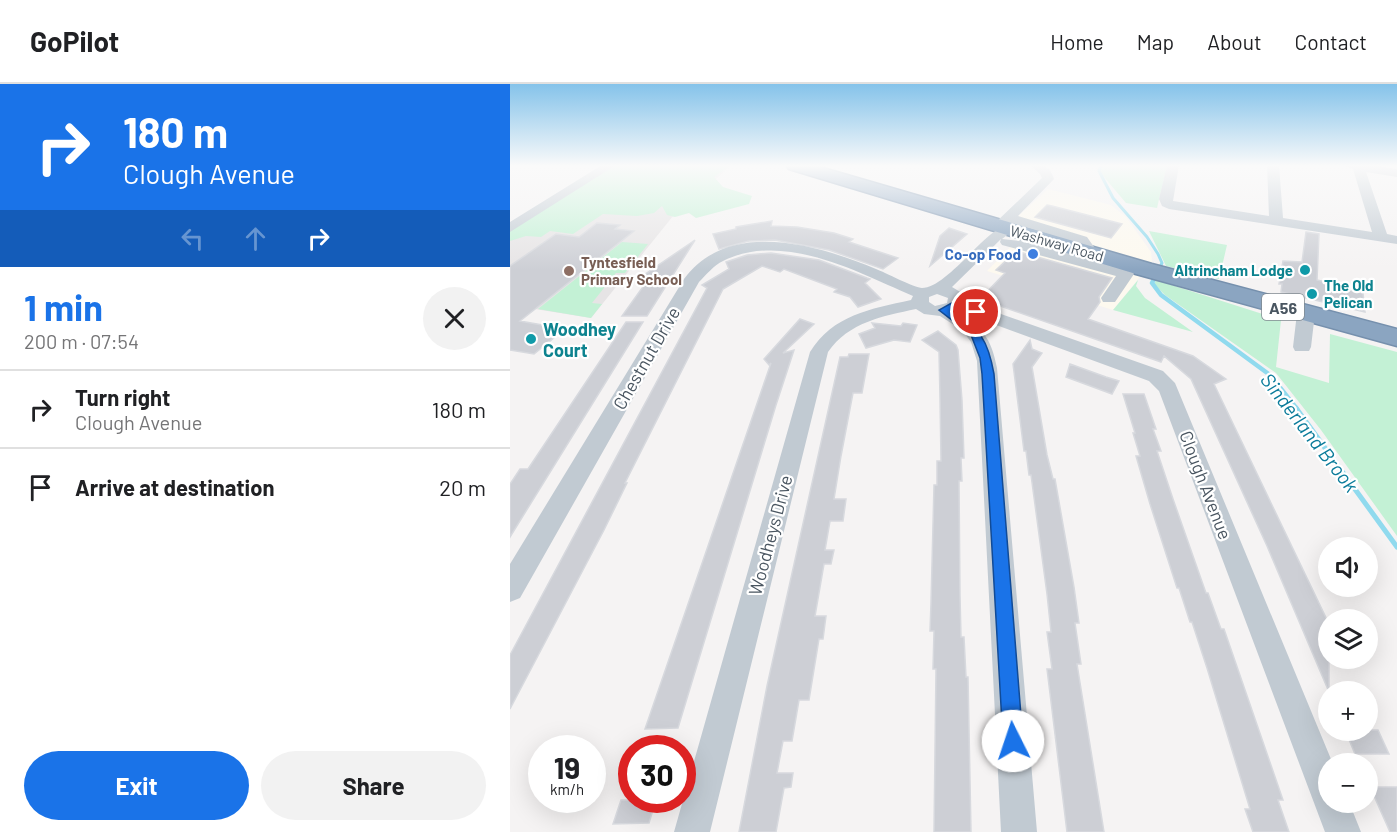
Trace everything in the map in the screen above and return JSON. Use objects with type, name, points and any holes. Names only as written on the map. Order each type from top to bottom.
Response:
[{"type":"highway","name":"Washway Road","points":[[907,200],[1003,230],[1083,251],[1116,265],[1262,296],[1306,313]]},
{"type":"highway","name":"A56","points":[[1306,313],[1388,332]]},
{"type":"street","points":[[510,228],[555,200]]},
{"type":"street","points":[[1019,832],[988,374],[983,351],[976,334],[939,299],[1029,200]]},
{"type":"street","points":[[1166,200],[1167,203],[1174,206],[1397,240]]},
{"type":"street","points":[[1275,200],[1276,222]]},
{"type":"street","points":[[1366,200],[1381,238]]},
{"type":"street","points":[[1003,230],[1029,246],[1116,265],[1126,274],[1109,298]]},
{"type":"street","name":"Chestnut Drive","points":[[510,589],[692,279],[709,261],[757,246],[794,247],[939,299]]},
{"type":"street","name":"Clough Avenue","points":[[939,299],[1156,376],[1168,388],[1318,770]]},
{"type":"street","name":"Woodheys Drive","points":[[692,832],[819,352],[826,339],[836,330],[857,318],[939,299]]},
{"type":"street","points":[[1302,347],[1306,313]]},
{"type":"street","points":[[1335,813],[1342,832]]},
{"type":"shaded area","name":"Tyntesfield Primary School","points":[[569,200],[692,200],[673,216],[591,318],[510,305],[510,238]]},
{"type":"shaded area","points":[[1036,200],[1091,200],[1111,205],[1126,217],[1151,252],[1152,262],[1113,310],[987,271],[1029,228],[1012,222]]},
{"type":"green space","points":[[559,200],[751,200],[749,204],[696,218],[689,213],[675,217],[667,215],[662,206],[654,213],[637,216],[603,214],[573,234],[550,231],[541,237],[526,236],[510,241],[510,231]]},
{"type":"green space","points":[[1123,200],[1159,200],[1157,208],[1126,203]]},
{"type":"green space","points":[[1149,231],[1227,245],[1219,279],[1166,266]]},
{"type":"green space","points":[[622,242],[648,244],[625,273],[616,273],[592,303],[602,304],[591,318],[538,309]]},
{"type":"green space","points":[[1138,280],[1136,286],[1145,298],[1193,332],[1113,310]]},
{"type":"green space","points":[[1156,280],[1281,320],[1276,367],[1329,383],[1330,334],[1397,352],[1397,536],[1321,430],[1276,373],[1165,295],[1154,284]]},
{"type":"building","points":[[1047,205],[1122,224],[1111,238],[1035,217]]},
{"type":"building","points":[[772,221],[771,226],[797,227],[834,233],[853,239],[849,242],[898,258],[883,269],[829,250],[775,240],[749,241],[719,249],[713,234],[736,229],[736,227]]},
{"type":"building","points":[[597,223],[620,225],[615,229],[634,231],[520,321],[565,329],[534,354],[510,350],[510,266],[556,234],[579,237]]},
{"type":"building","points":[[949,228],[967,234],[930,266],[940,236]]},
{"type":"building","points":[[1306,232],[1319,234],[1317,280],[1326,282],[1326,285],[1363,293],[1365,312],[1281,292],[1282,284],[1279,284],[1283,261],[1302,262]]},
{"type":"building","points":[[695,240],[647,316],[622,316],[650,277],[641,277]]},
{"type":"building","points":[[1016,251],[1112,278],[1088,319],[1193,356],[1226,379],[1214,384],[1322,609],[1318,609],[1318,666],[1267,546],[1191,379],[1164,356],[1161,362],[980,299],[1005,273],[996,270]]},
{"type":"building","points":[[771,253],[819,260],[870,279],[865,283],[881,299],[858,307],[850,297],[834,292],[837,289],[784,269],[780,272],[762,266],[723,289],[625,483],[627,483],[604,530],[510,709],[510,655],[707,288],[702,285],[729,269],[726,262],[747,255]]},
{"type":"building","points":[[800,319],[814,324],[783,353],[794,350],[678,728],[645,729],[771,363],[769,365],[764,359]]},
{"type":"building","points":[[626,322],[643,322],[510,537],[510,484],[520,469],[528,469]]},
{"type":"building","points":[[872,323],[917,325],[910,342],[894,340],[866,348],[859,334],[875,328]]},
{"type":"building","points":[[938,331],[956,345],[958,350],[962,400],[964,458],[961,458],[962,481],[959,481],[960,596],[961,637],[964,637],[966,677],[968,677],[971,832],[934,832],[936,669],[933,669],[934,631],[930,631],[934,485],[937,485],[937,461],[941,461],[939,352],[922,340]]},
{"type":"building","points":[[1030,340],[1032,349],[1042,353],[1032,367],[1074,587],[1079,623],[1075,623],[1081,664],[1077,664],[1104,832],[1067,832],[1047,669],[1052,669],[1047,632],[1051,632],[1047,594],[1031,475],[1029,475],[1026,451],[1024,451],[1013,364]]},
{"type":"building","points":[[849,354],[869,354],[862,393],[853,393],[834,499],[846,499],[843,521],[830,521],[825,550],[834,550],[831,564],[824,564],[815,616],[826,616],[823,639],[819,639],[809,700],[799,700],[792,741],[783,741],[777,773],[793,773],[791,787],[784,788],[776,832],[739,832],[767,686],[840,357],[848,357]]},
{"type":"building","points":[[1070,364],[1119,381],[1112,394],[1066,377]]},
{"type":"building","points":[[1123,394],[1144,394],[1161,451],[1157,451],[1206,593],[1208,593],[1221,629],[1224,629],[1283,800],[1278,800],[1289,832],[1253,832],[1245,809],[1250,809],[1207,668],[1192,622],[1190,622],[1179,588],[1177,588],[1150,504],[1136,456],[1140,456],[1133,433],[1135,433]]},
{"type":"building","points":[[1319,669],[1329,669],[1329,681],[1324,681]]},
{"type":"building","points":[[1378,730],[1389,754],[1378,753],[1355,753],[1350,741],[1378,741]]},
{"type":"building","points":[[1378,787],[1397,787],[1397,832],[1390,832],[1378,805]]},
{"type":"building","points":[[618,809],[618,813],[652,813],[649,823],[613,824]]},
{"type":"waterway","name":"Sinderland Brook","points":[[1115,200],[1147,237],[1158,254],[1162,263],[1152,283],[1161,295],[1270,375],[1297,409]]},
{"type":"waterway","name":"Sinderland Brook","points":[[1296,408],[1397,547]]},
{"type":"place","name":"Co-op Food","points":[[1033,254]]},
{"type":"place","name":"Altrincham Lodge","points":[[1305,270]]},
{"type":"place","name":"Tyntesfield Primary School","points":[[569,271]]},
{"type":"place","name":"The Old Pelican","points":[[1312,294]]},
{"type":"place","name":"Woodhey Court","points":[[531,339]]},
{"type":"route","points":[[976,312],[955,304],[944,310],[976,334],[986,358],[1013,741]]}]
